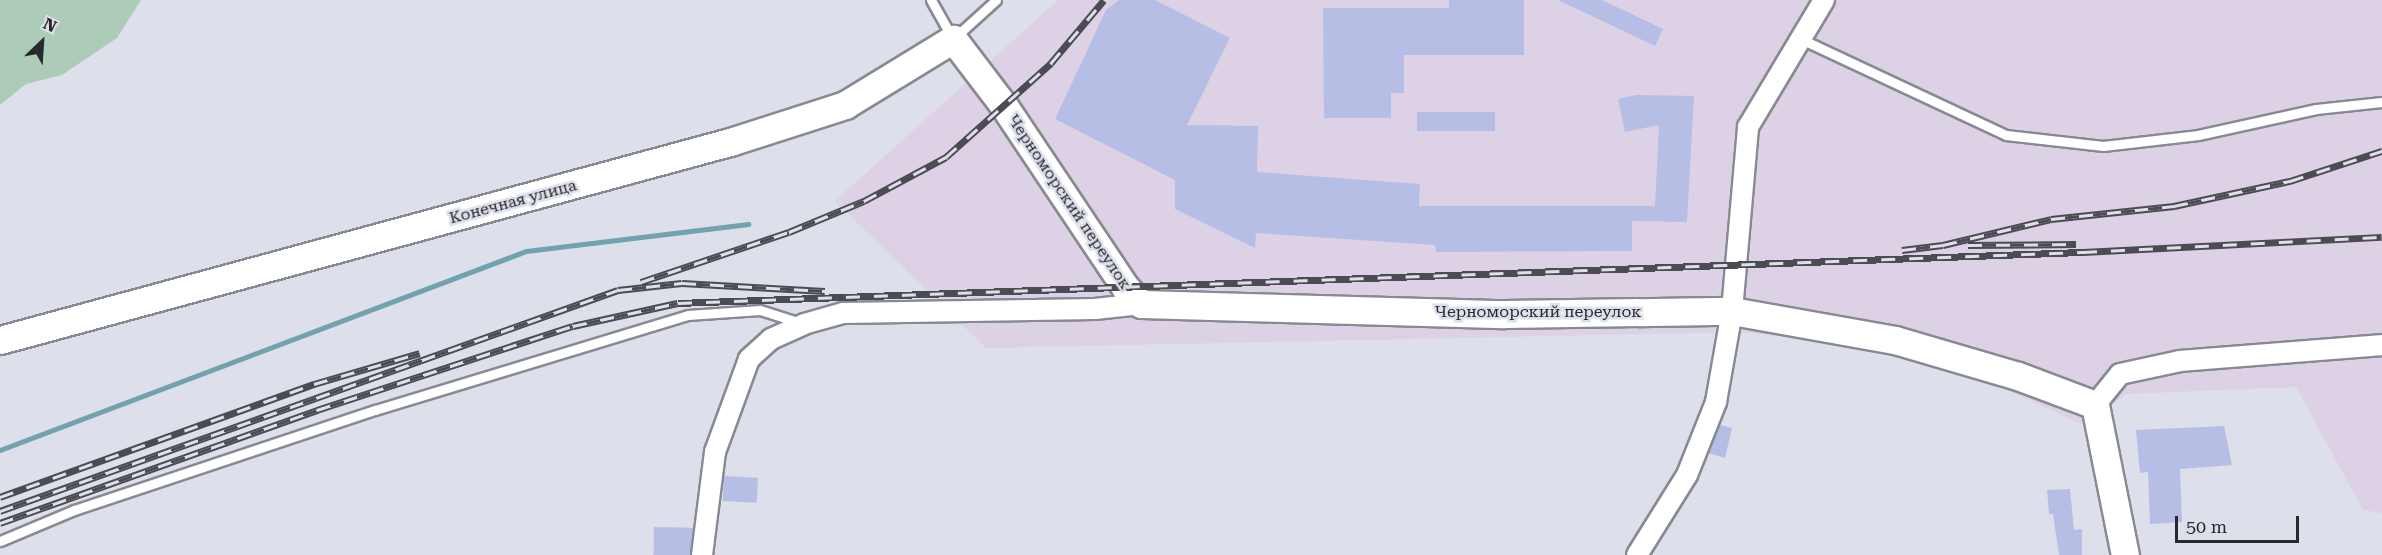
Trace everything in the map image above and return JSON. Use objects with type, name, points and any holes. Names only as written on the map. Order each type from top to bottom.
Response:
[{"type":"street","points":[[1638,555],[1687,476],[1716,402],[1732,311],[1748,127],[1824,0]]},
{"type":"street","name":"Черноморский переулок","points":[[952,39],[1004,106],[1125,287],[1142,304],[1504,314],[1732,311],[1895,340],[2018,376],[2095,405]]},
{"type":"street","name":"Конечная улица","points":[[0,340],[751,135],[846,105],[952,39]]},
{"type":"street","points":[[702,555],[715,452],[749,359],[771,339],[804,324],[843,313],[1095,309],[1142,304]]},
{"type":"street","points":[[2125,555],[2095,405],[2120,374],[2180,361],[2382,345]]},
{"type":"lane","points":[[931,0],[952,39]]},
{"type":"lane","name":"Конечная улица","points":[[952,39],[996,0]]},
{"type":"lane","points":[[1801,39],[2006,135],[2103,147],[2198,135],[2316,109],[2382,102]]},
{"type":"lane","points":[[0,541],[74,510],[375,410],[688,315],[760,310],[804,324]]},
{"type":"shaded area","points":[[1058,0],[2382,0],[2382,513],[2363,510],[2296,387],[2127,394],[2081,424],[1924,351],[1740,332],[986,348],[835,201]]},
{"type":"green space","points":[[0,0],[141,0],[117,38],[62,75],[26,84],[0,105]]},
{"type":"building","points":[[1119,0],[1155,0],[1230,38],[1187,125],[1258,126],[1257,172],[1420,184],[1419,206],[1655,206],[1659,125],[1625,132],[1618,99],[1636,95],[1694,96],[1687,222],[1632,221],[1632,251],[1436,252],[1435,245],[1256,233],[1255,248],[1175,209],[1175,180],[1055,119],[1106,10]]},
{"type":"building","points":[[1449,0],[1524,0],[1524,55],[1404,55],[1404,93],[1391,93],[1391,118],[1324,118],[1323,8],[1449,8]]},
{"type":"building","points":[[1558,0],[1602,0],[1663,29],[1655,46]]},
{"type":"building","points":[[1417,112],[1495,112],[1495,131],[1417,131]]},
{"type":"building","points":[[1720,425],[1732,428],[1725,458],[1708,453]]},
{"type":"building","points":[[2224,426],[2232,465],[2180,469],[2182,522],[2150,524],[2148,472],[2140,473],[2136,430]]},
{"type":"building","points":[[724,476],[758,478],[757,503],[723,501]]},
{"type":"building","points":[[2070,489],[2074,530],[2082,529],[2082,555],[2059,555],[2053,514],[2049,514],[2047,490]]},
{"type":"building","points":[[654,527],[693,528],[693,555],[654,555]]},
{"type":"waterway","points":[[0,450],[526,251],[748,224]]},
{"type":"railway","points":[[641,282],[789,232],[864,201],[946,157],[1051,63],[1104,0]]},
{"type":"railway","points":[[1902,250],[1943,245],[2051,219],[2174,206],[2290,181],[2382,151]]},
{"type":"railway","points":[[0,523],[317,410],[573,326],[678,303],[2083,252],[2382,237]]},
{"type":"railway","points":[[1968,245],[2076,244]]},
{"type":"railway","points":[[0,511],[618,290],[682,283],[825,291]]},
{"type":"railway","points":[[0,497],[314,384],[420,353]]}]
